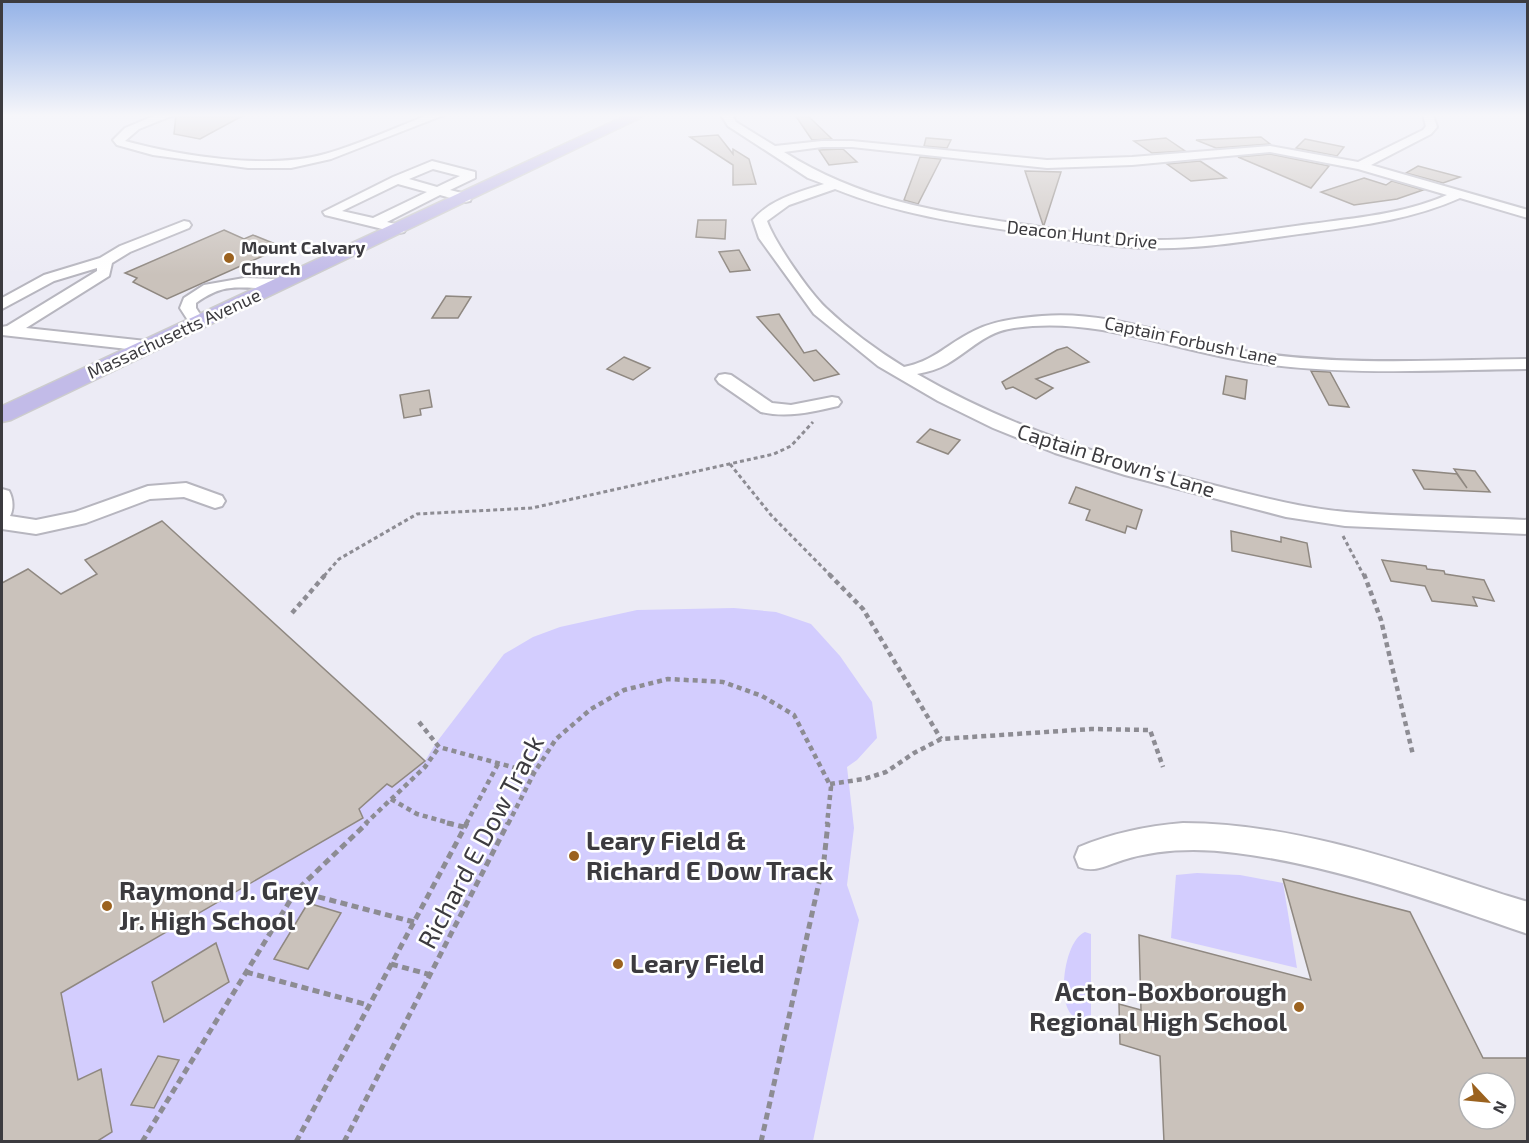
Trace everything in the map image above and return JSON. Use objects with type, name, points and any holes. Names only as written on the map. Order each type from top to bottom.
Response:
[{"type":"main road","name":"Massachusetts Avenue","points":[[2,415],[399,229],[461,190],[513,168]]},
{"type":"street","points":[[399,229],[330,212],[424,168]]},
{"type":"street","points":[[397,180],[438,191],[461,190],[471,175],[445,168]]},
{"type":"street","name":"Deacon Hunt Drive","points":[[802,168],[834,185],[873,200],[951,218],[1067,236],[1147,244],[1214,241],[1386,218],[1424,209],[1459,194]]},
{"type":"street","points":[[1368,168],[1527,214]]},
{"type":"street","name":"Captain Brown's Lane","points":[[834,185],[772,210],[760,220],[771,246],[820,311],[884,362],[945,397],[1000,424],[1062,449],[1207,492],[1286,510],[1333,517],[1404,523],[1527,527]]},
{"type":"street","points":[[374,223],[438,191]]},
{"type":"street","points":[[2,304],[49,278],[105,261],[125,249],[184,225]]},
{"type":"street","points":[[6,331],[104,273],[105,261]]},
{"type":"street","points":[[2,312],[34,316]]},
{"type":"street","name":"Captain Forbush Lane","points":[[903,372],[940,361],[969,339],[994,328],[1014,323],[1057,320],[1114,325],[1207,348],[1289,362],[1527,364]]},
{"type":"street","points":[[6,331],[146,346]]},
{"type":"street","points":[[725,379],[767,408],[791,410],[832,402]]},
{"type":"street","points":[[2,522],[36,527],[79,518],[148,493],[186,490],[215,501]]},
{"type":"street","points":[[2,496],[2,512]]},
{"type":"street","points":[[1090,857],[1120,846],[1156,839],[1197,837],[1236,839],[1287,847],[1527,918]]},
{"type":"path","points":[[292,612],[339,559],[417,514],[532,508],[774,454],[791,446],[832,402]]},
{"type":"path","points":[[730,464],[771,515],[863,609],[941,739]]},
{"type":"path","points":[[1333,517],[1362,570],[1381,620],[1413,755]]},
{"type":"path","name":"Richard E Dow Track","points":[[344,1142],[534,773],[556,739],[591,709],[624,690],[668,679],[723,682],[762,696],[794,715],[830,784]]},
{"type":"path","points":[[419,722],[439,747],[534,773]]},
{"type":"path","points":[[761,1142],[824,860],[830,784],[864,779],[886,772],[914,753],[941,739],[1091,729],[1150,730],[1163,767]]},
{"type":"path","points":[[142,1142],[296,891],[424,767],[439,747]]},
{"type":"path","points":[[296,1142],[498,764]]},
{"type":"path","points":[[391,799],[403,809],[413,813],[465,827]]},
{"type":"path","points":[[296,891],[414,922]]},
{"type":"path","points":[[391,964],[431,975]]},
{"type":"path","points":[[246,972],[368,1005]]},
{"type":"shaded area","name":"Leary Field & Richard E Dow Track","points":[[734,608],[776,612],[811,624],[840,656],[872,702],[877,738],[857,760],[847,767],[854,828],[847,885],[859,920],[813,1141],[96,1141],[111,1131],[101,1070],[78,1080],[61,993],[363,818],[359,809],[387,784],[392,787],[425,761],[436,743],[504,654],[533,637],[560,627],[637,610]]},
{"type":"shaded area","points":[[1197,873],[1240,875],[1283,883],[1297,968],[1171,938],[1176,875]]},
{"type":"shaded area","points":[[1085,932],[1091,934],[1091,1019],[1087,1024],[1071,1014],[1064,996],[1068,957],[1078,937]]},
{"type":"building","points":[[733,168],[752,168],[756,184],[733,185]]},
{"type":"building","points":[[916,168],[936,168],[918,204],[904,200]]},
{"type":"building","points":[[1173,168],[1211,168],[1226,178],[1191,181]]},
{"type":"building","points":[[1265,168],[1327,168],[1311,188]]},
{"type":"building","points":[[1414,168],[1427,168],[1460,177],[1443,183],[1406,173]]},
{"type":"building","points":[[1025,171],[1061,172],[1044,225],[1043,225]]},
{"type":"building","points":[[1364,178],[1386,185],[1392,181],[1423,190],[1397,199],[1354,205],[1321,192]]},
{"type":"building","points":[[698,220],[726,220],[725,239],[696,237]]},
{"type":"building","points":[[224,230],[244,239],[253,235],[283,247],[167,299],[133,282],[137,278],[125,273]]},
{"type":"building","points":[[739,250],[750,270],[730,272],[719,252]]},
{"type":"building","points":[[446,296],[471,297],[458,318],[432,318]]},
{"type":"building","points":[[779,314],[804,353],[816,350],[839,374],[814,381],[757,317]]},
{"type":"building","points":[[1067,347],[1089,362],[1036,379],[1053,388],[1036,399],[1013,387],[1006,389],[1002,382],[1057,350]]},
{"type":"building","points":[[624,357],[650,368],[633,380],[607,369]]},
{"type":"building","points":[[1311,371],[1330,372],[1349,407],[1329,405]]},
{"type":"building","points":[[1226,376],[1247,380],[1245,399],[1223,394]]},
{"type":"building","points":[[429,390],[432,407],[420,409],[421,415],[404,418],[400,395]]},
{"type":"building","points":[[930,429],[960,440],[948,454],[917,442]]},
{"type":"building","points":[[1454,469],[1475,471],[1490,492],[1424,489],[1413,470],[1457,474],[1467,488]]},
{"type":"building","points":[[1076,487],[1142,510],[1136,529],[1127,526],[1125,533],[1086,520],[1090,510],[1069,503]]},
{"type":"building","name":"Raymond J. Grey Jr. High School","points":[[162,521],[425,761],[392,787],[387,784],[359,809],[363,818],[61,993],[78,1080],[101,1069],[112,1132],[96,1142],[2,1142],[2,583],[28,569],[61,594],[97,574],[85,560]]},
{"type":"building","points":[[1231,531],[1281,542],[1281,537],[1307,543],[1311,567],[1232,551]]},
{"type":"building","points":[[1382,560],[1426,566],[1427,569],[1444,571],[1445,574],[1484,580],[1494,601],[1473,597],[1477,606],[1432,601],[1425,586],[1391,581]]},
{"type":"building","name":"Acton-Boxborough Regional High School","points":[[1283,879],[1410,912],[1483,1058],[1527,1058],[1527,1142],[1164,1142],[1160,1056],[1120,1044],[1119,1004],[1141,1010],[1139,935],[1311,980]]},
{"type":"building","points":[[308,903],[341,913],[308,969],[274,959]]},
{"type":"building","points":[[216,943],[229,982],[164,1022],[152,982]]},
{"type":"building","points":[[158,1056],[179,1060],[154,1108],[131,1105]]},
{"type":"place","name":"Mount Calvary Church","points":[[229,258]]},
{"type":"place","name":"Leary Field & Richard E Dow Track","points":[[574,856]]},
{"type":"place","name":"Raymond J. Grey Jr. High School","points":[[107,906]]},
{"type":"place","name":"Leary Field","points":[[618,964]]},
{"type":"place","name":"Acton-Boxborough Regional High School","points":[[1299,1007]]}]
